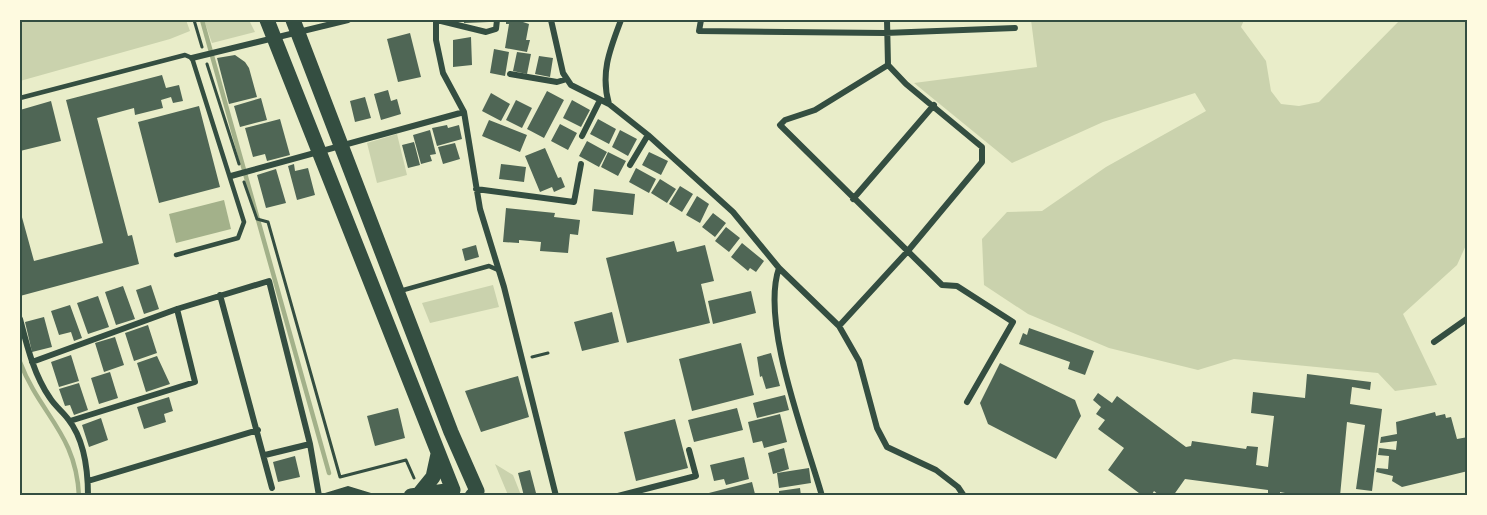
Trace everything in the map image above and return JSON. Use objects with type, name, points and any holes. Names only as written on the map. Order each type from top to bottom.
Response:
[{"type":"highway","points":[[267,20],[453,490],[415,494]]},
{"type":"highway","points":[[296,26],[451,432],[477,490],[472,495]]},
{"type":"highway","points":[[415,494],[434,477],[438,453]]},
{"type":"street","points":[[192,58],[274,37],[296,26],[348,20]]},
{"type":"street","points":[[497,20],[496,29],[486,32],[436,20],[436,40],[442,73],[464,112],[476,189],[556,495]]},
{"type":"street","points":[[552,20],[563,73],[571,85],[609,104],[648,135],[733,212],[779,268],[840,326],[859,361],[877,428],[887,447],[936,470],[958,487],[964,495]]},
{"type":"street","points":[[609,104],[604,85],[609,51],[621,20]]},
{"type":"street","points":[[701,20],[699,31],[885,33],[1015,28]]},
{"type":"street","points":[[840,326],[907,252],[982,162],[982,147],[906,84],[888,65],[885,33],[887,20]]},
{"type":"street","points":[[888,65],[815,110],[785,120],[780,125],[942,285],[957,286],[1013,322],[967,402]]},
{"type":"street","points":[[510,74],[557,82],[567,79]]},
{"type":"street","points":[[582,136],[600,100]]},
{"type":"street","points":[[853,199],[934,105]]},
{"type":"street","points":[[231,176],[464,112]]},
{"type":"street","points":[[630,165],[648,135]]},
{"type":"street","points":[[476,189],[574,202],[581,164]]},
{"type":"street","points":[[779,268],[774,283],[775,319],[786,369],[822,495]]},
{"type":"street","points":[[32,362],[177,309],[269,280],[310,444],[319,495]]},
{"type":"street","points":[[220,295],[265,455],[272,488]]},
{"type":"street","points":[[70,421],[195,382],[177,309]]},
{"type":"street","points":[[1434,342],[1467,318]]},
{"type":"street","points":[[20,320],[32,362],[49,398],[70,421],[81,447],[88,481],[88,495]]},
{"type":"street","points":[[88,481],[258,430]]},
{"type":"street","points":[[265,455],[310,444]]},
{"type":"street","points":[[618,495],[696,476],[689,450]]},
{"type":"street","points":[[325,495],[348,489],[371,495]]},
{"type":"lane","points":[[20,98],[185,55],[192,58],[244,222],[238,238],[176,255]]},
{"type":"lane","points":[[397,292],[489,266],[498,270]]},
{"type":"path","points":[[194,20],[245,172],[257,219],[268,222],[340,477],[406,460]]},
{"type":"path","points":[[534,356],[548,353]]},
{"type":"shaded area","points":[[20,20],[186,20],[190,31],[170,39],[20,81]]},
{"type":"shaded area","points":[[204,20],[249,20],[255,32],[212,43]]},
{"type":"shaded area","points":[[1031,20],[1244,20],[1241,27],[1266,61],[1271,91],[1281,104],[1299,106],[1319,102],[1400,20],[1467,20],[1467,243],[1457,265],[1403,314],[1437,385],[1395,391],[1378,373],[1234,359],[1198,370],[1109,348],[1028,314],[984,285],[982,239],[1007,212],[1042,211],[1106,167],[1206,111],[1195,93],[1103,122],[1012,163],[914,83],[1037,67]]},
{"type":"shaded area","points":[[397,134],[407,175],[377,183],[367,143]]},
{"type":"shaded area","points":[[224,200],[231,229],[176,243],[169,214]]},
{"type":"shaded area","points":[[493,285],[499,307],[430,323],[422,303]]},
{"type":"shaded area","points":[[495,464],[513,475],[521,495],[508,495]]},
{"type":"building","points":[[464,20],[489,20],[489,22],[464,23]]},
{"type":"building","points":[[506,20],[523,20],[529,24],[526,40],[530,40],[527,52],[505,48],[509,24],[506,24]]},
{"type":"building","points":[[410,33],[421,77],[398,82],[387,39]]},
{"type":"building","points":[[471,37],[472,65],[453,67],[453,40]]},
{"type":"building","points":[[494,49],[509,52],[505,76],[490,73]]},
{"type":"building","points":[[517,52],[531,54],[527,74],[513,71]]},
{"type":"building","points":[[235,55],[249,68],[257,97],[229,104],[217,58]]},
{"type":"building","points":[[539,56],[553,58],[550,77],[535,74]]},
{"type":"building","points":[[162,75],[166,88],[179,85],[183,101],[173,103],[171,97],[161,100],[163,108],[135,115],[134,108],[97,118],[128,236],[132,235],[139,264],[20,296],[20,210],[34,261],[103,243],[66,100]]},
{"type":"building","points":[[388,90],[391,101],[397,99],[401,114],[381,120],[374,94]]},
{"type":"building","points":[[547,91],[564,100],[544,138],[527,129]]},
{"type":"building","points":[[491,93],[510,104],[501,121],[482,111]]},
{"type":"building","points":[[365,97],[371,118],[355,122],[350,101]]},
{"type":"building","points":[[261,98],[267,120],[240,127],[234,106]]},
{"type":"building","points":[[516,100],[532,108],[522,128],[506,120]]},
{"type":"building","points":[[572,100],[590,110],[581,127],[563,118]]},
{"type":"building","points":[[51,101],[61,141],[20,151],[20,110]]},
{"type":"building","points":[[199,106],[220,187],[159,203],[138,122]]},
{"type":"building","points":[[280,119],[290,155],[267,161],[265,154],[253,157],[245,128]]},
{"type":"building","points":[[598,119],[616,129],[609,144],[590,134]]},
{"type":"building","points":[[489,120],[527,135],[520,152],[482,136]]},
{"type":"building","points":[[560,124],[577,133],[568,150],[551,141]]},
{"type":"building","points":[[447,125],[448,128],[459,125],[462,139],[437,146],[432,128]]},
{"type":"building","points":[[430,130],[436,154],[430,155],[432,161],[421,164],[413,135]]},
{"type":"building","points":[[620,130],[637,139],[628,156],[612,147]]},
{"type":"building","points":[[587,141],[607,152],[599,167],[579,156]]},
{"type":"building","points":[[414,142],[420,165],[408,168],[402,145]]},
{"type":"building","points":[[455,143],[460,159],[443,164],[438,147]]},
{"type":"building","points":[[545,148],[558,178],[561,177],[565,187],[554,192],[552,187],[540,192],[525,156]]},
{"type":"building","points":[[608,152],[626,161],[618,176],[601,167]]},
{"type":"building","points":[[649,152],[668,161],[661,175],[642,165]]},
{"type":"building","points":[[294,164],[295,171],[308,168],[315,195],[297,200],[288,166]]},
{"type":"building","points":[[501,164],[526,167],[524,182],[499,179]]},
{"type":"building","points":[[636,168],[656,179],[649,193],[629,182]]},
{"type":"building","points":[[276,169],[286,203],[266,208],[257,175]]},
{"type":"building","points":[[660,179],[676,189],[667,203],[651,193]]},
{"type":"building","points":[[680,186],[693,194],[682,212],[669,204]]},
{"type":"building","points":[[594,189],[635,194],[633,215],[592,211]]},
{"type":"building","points":[[697,196],[709,204],[700,223],[686,215]]},
{"type":"building","points":[[506,208],[555,213],[554,217],[580,220],[578,235],[570,234],[568,253],[540,251],[541,242],[519,240],[519,243],[503,242]]},
{"type":"building","points":[[713,213],[726,223],[715,237],[702,227]]},
{"type":"building","points":[[726,227],[740,238],[729,252],[715,241]]},
{"type":"building","points":[[674,241],[677,252],[705,245],[714,281],[701,284],[710,323],[627,343],[606,258]]},
{"type":"building","points":[[742,243],[764,261],[756,272],[750,268],[748,271],[731,257]]},
{"type":"building","points":[[476,245],[479,257],[465,261],[462,249]]},
{"type":"building","points":[[151,285],[159,309],[144,314],[136,290]]},
{"type":"building","points":[[123,286],[135,319],[116,325],[105,292]]},
{"type":"building","points":[[751,291],[756,313],[713,324],[708,301]]},
{"type":"building","points":[[98,296],[109,327],[88,334],[77,303]]},
{"type":"building","points":[[70,305],[82,338],[74,341],[71,332],[59,335],[51,311]]},
{"type":"building","points":[[612,312],[619,342],[582,351],[574,322]]},
{"type":"building","points":[[44,317],[52,347],[32,352],[25,322]]},
{"type":"building","points":[[148,325],[157,353],[134,361],[125,333]]},
{"type":"building","points":[[1029,328],[1094,351],[1085,375],[1068,369],[1070,362],[1019,344],[1023,333],[1027,335]]},
{"type":"building","points":[[115,337],[124,365],[104,372],[95,343]]},
{"type":"building","points":[[741,343],[754,395],[692,411],[679,359]]},
{"type":"building","points":[[771,353],[780,386],[766,389],[762,376],[760,377],[757,357]]},
{"type":"building","points":[[71,355],[79,381],[59,387],[51,362]]},
{"type":"building","points":[[157,356],[170,384],[146,392],[137,363]]},
{"type":"building","points":[[1000,363],[1075,400],[1081,416],[1056,459],[988,424],[980,403]]},
{"type":"building","points":[[110,372],[118,398],[99,404],[91,378]]},
{"type":"building","points":[[1307,374],[1371,382],[1370,390],[1352,387],[1350,404],[1382,409],[1372,491],[1356,489],[1365,425],[1347,422],[1340,496],[1300,496],[1280,492],[1280,496],[1268,496],[1268,490],[1185,479],[1173,496],[1160,496],[1154,491],[1151,496],[1143,496],[1108,470],[1124,448],[1098,429],[1105,420],[1096,414],[1101,407],[1093,400],[1098,393],[1112,403],[1117,396],[1186,447],[1191,446],[1192,441],[1246,449],[1247,446],[1258,447],[1256,465],[1268,467],[1274,416],[1251,413],[1253,392],[1305,398]]},
{"type":"building","points":[[518,376],[529,417],[481,432],[465,391]]},
{"type":"building","points":[[79,383],[88,410],[74,415],[70,405],[65,406],[59,389]]},
{"type":"building","points":[[785,395],[789,410],[757,418],[753,403]]},
{"type":"building","points":[[169,397],[173,411],[164,414],[166,422],[144,429],[137,407]]},
{"type":"building","points":[[398,408],[405,438],[375,446],[367,416]]},
{"type":"building","points":[[737,408],[743,430],[694,442],[688,420]]},
{"type":"building","points":[[1435,412],[1436,416],[1445,414],[1446,418],[1451,417],[1457,439],[1468,437],[1468,471],[1402,487],[1392,481],[1393,476],[1376,472],[1377,468],[1388,469],[1389,456],[1378,455],[1379,448],[1396,450],[1397,441],[1380,443],[1381,437],[1397,434],[1396,422]]},
{"type":"building","points":[[780,414],[787,442],[764,448],[762,441],[753,443],[748,422]]},
{"type":"building","points":[[101,418],[108,440],[89,447],[82,425]]},
{"type":"building","points":[[675,419],[688,468],[636,481],[624,432]]},
{"type":"building","points":[[784,448],[789,469],[773,474],[768,453]]},
{"type":"building","points":[[295,456],[300,477],[278,482],[273,462]]},
{"type":"building","points":[[744,457],[749,479],[726,485],[724,479],[714,481],[710,465]]},
{"type":"building","points":[[809,468],[811,483],[779,488],[777,473]]},
{"type":"building","points":[[530,470],[536,493],[524,496],[518,473]]},
{"type":"building","points":[[752,482],[755,494],[701,496],[701,495]]},
{"type":"building","points":[[800,488],[801,496],[779,496],[779,491]]},
{"type":"waterway","points":[[202,20],[329,473]]},
{"type":"waterway","points":[[20,362],[37,396],[64,440],[76,474],[79,496]]}]
